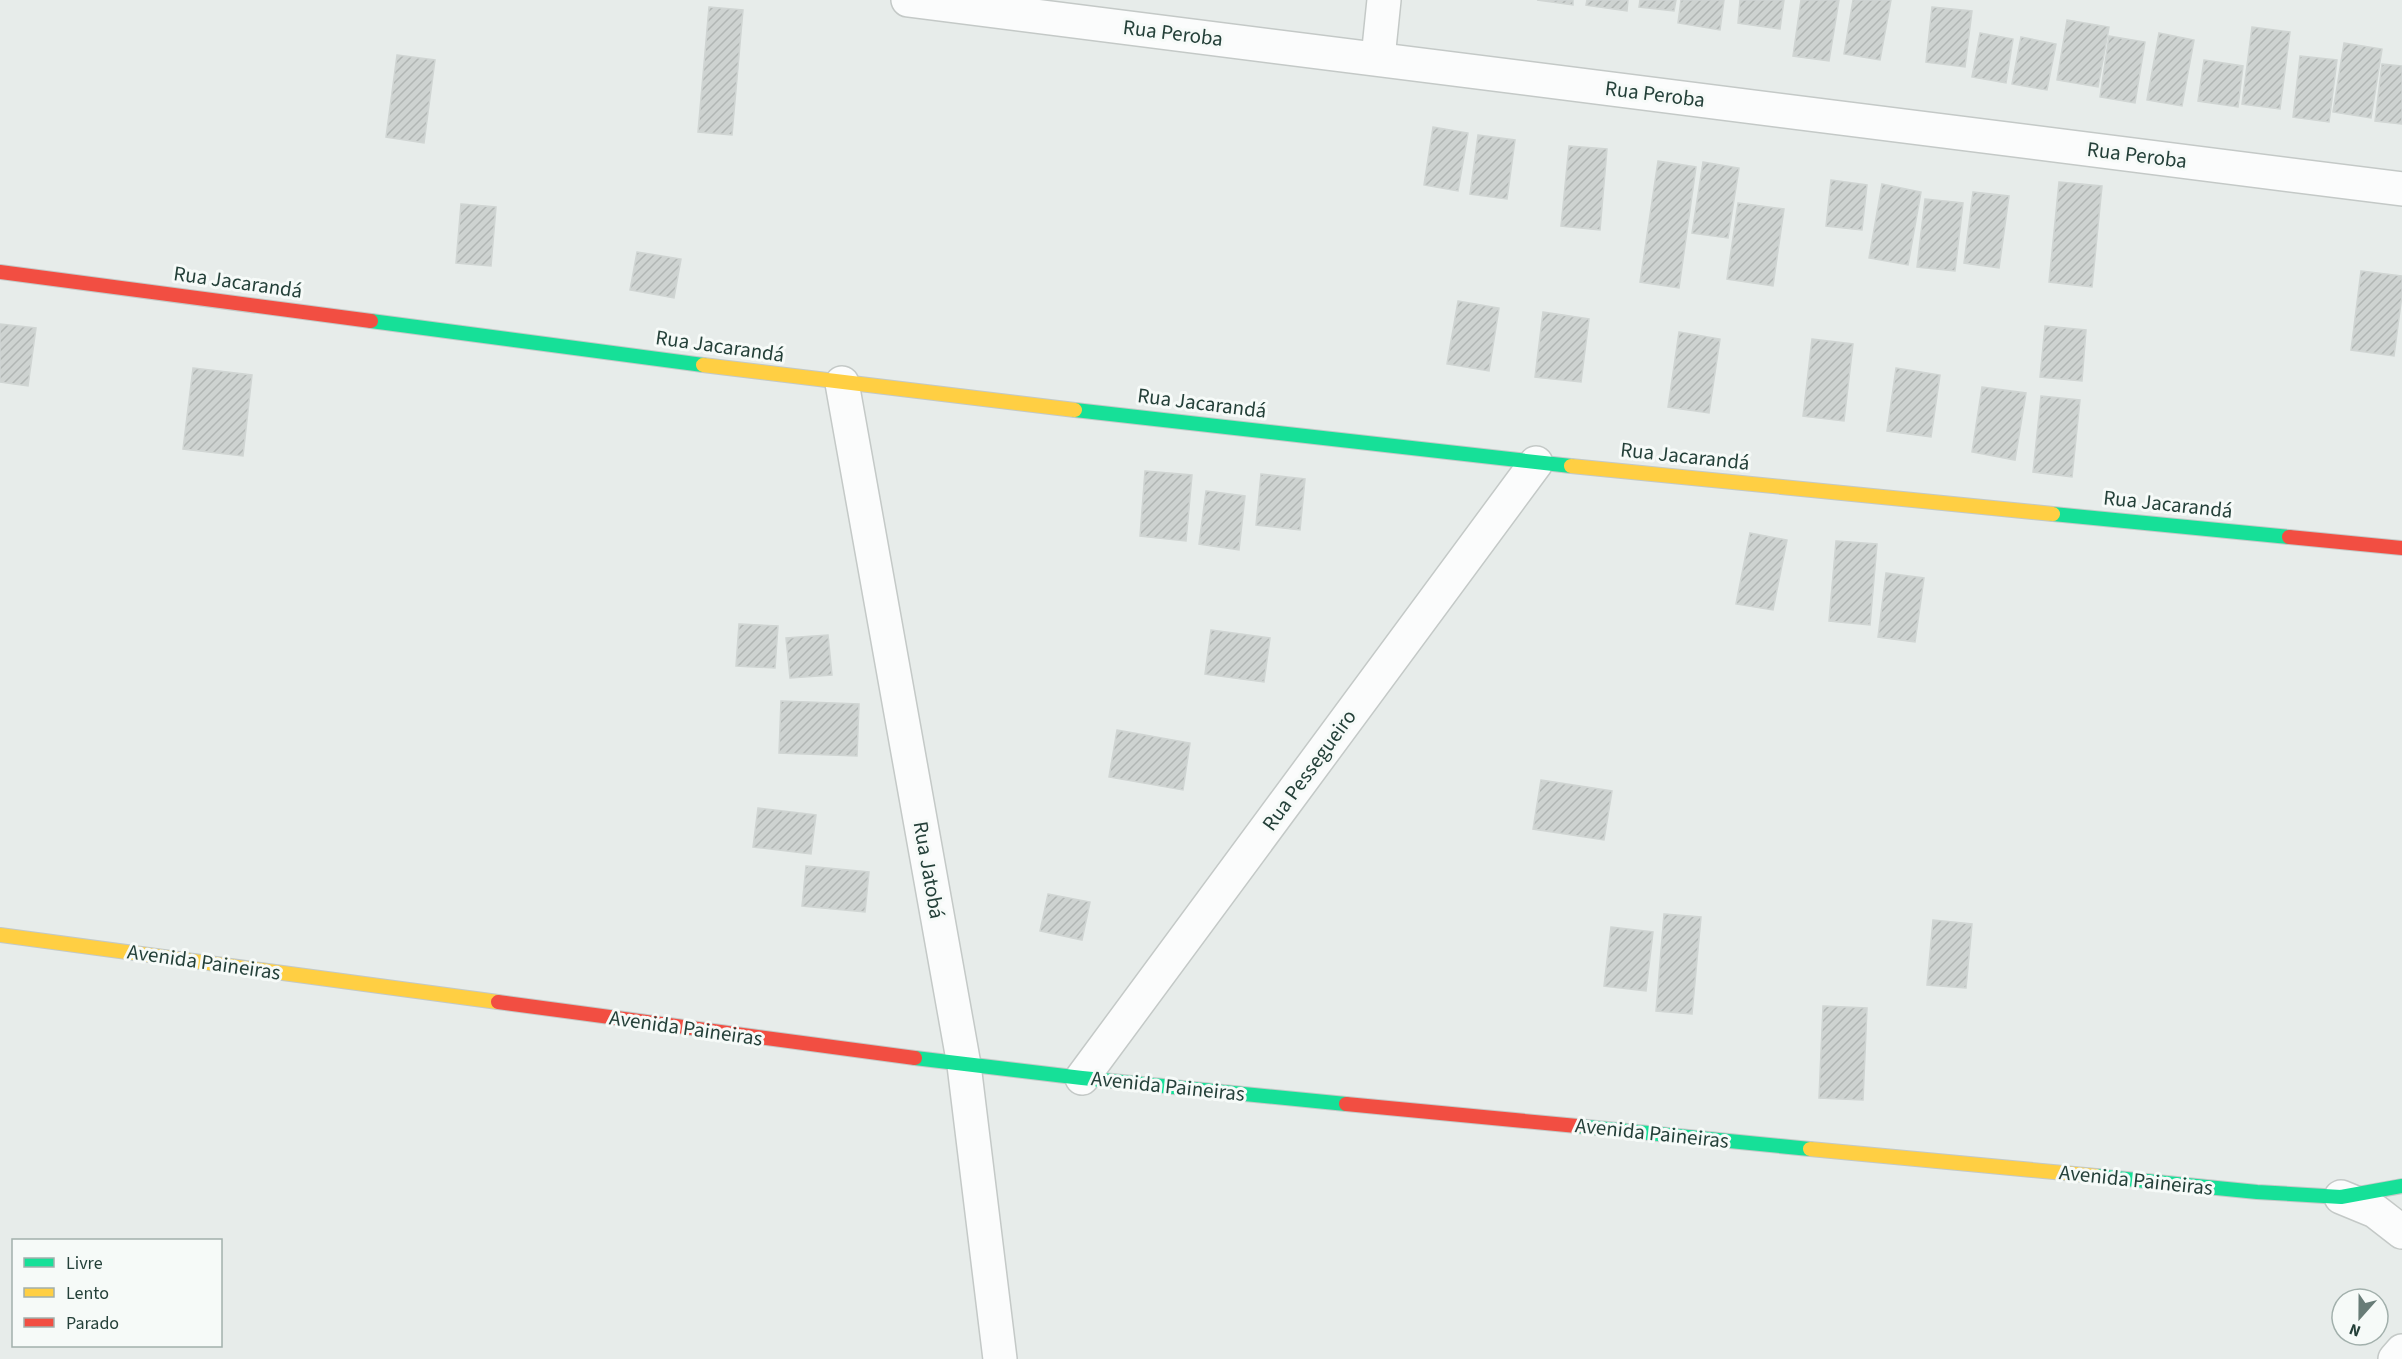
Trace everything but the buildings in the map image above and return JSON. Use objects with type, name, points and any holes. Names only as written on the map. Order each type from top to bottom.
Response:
[{"type":"street","name":"Rua Peroba","points":[[908,0],[2402,189]]},
{"type":"street","points":[[1378,58],[1384,0]]},
{"type":"street","name":"Rua Jacarandá","points":[[0,272],[842,383],[1536,462],[2402,548]]},
{"type":"street","name":"Rua Jatobá","points":[[842,383],[964,1065],[1000,1359]]},
{"type":"street","name":"Rua Pessegueiro","points":[[1082,1078],[1536,462]]},
{"type":"street","name":"Avenida Paineiras","points":[[0,935],[964,1065],[1082,1078],[2257,1192],[2341,1197],[2402,1186]]},
{"type":"street","name":"Avenida Paineiras","points":[[2341,1197],[2375,1211],[2402,1232]]},
{"type":"street","points":[[2396,1359],[2402,1350]]},
{"type":"traffic: fast","points":[[371,321],[703,365]]},
{"type":"traffic: fast","points":[[1075,410],[1571,466]]},
{"type":"traffic: fast","points":[[2053,514],[2289,537]]},
{"type":"traffic: fast","points":[[915,1058],[1082,1078],[1346,1104]]},
{"type":"traffic: fast","points":[[1577,1126],[1810,1149]]},
{"type":"traffic: fast","points":[[2096,1176],[2257,1192],[2341,1197],[2402,1186]]},
{"type":"traffic: slow","points":[[703,365],[1075,410]]},
{"type":"traffic: slow","points":[[1571,466],[2053,514]]},
{"type":"traffic: slow","points":[[0,935],[498,1002]]},
{"type":"traffic: slow","points":[[1810,1149],[2096,1176]]},
{"type":"traffic: jam","points":[[0,272],[371,321]]},
{"type":"traffic: jam","points":[[2289,537],[2402,548]]},
{"type":"traffic: jam","points":[[498,1002],[915,1058]]},
{"type":"traffic: jam","points":[[1346,1104],[1577,1126]]}]
